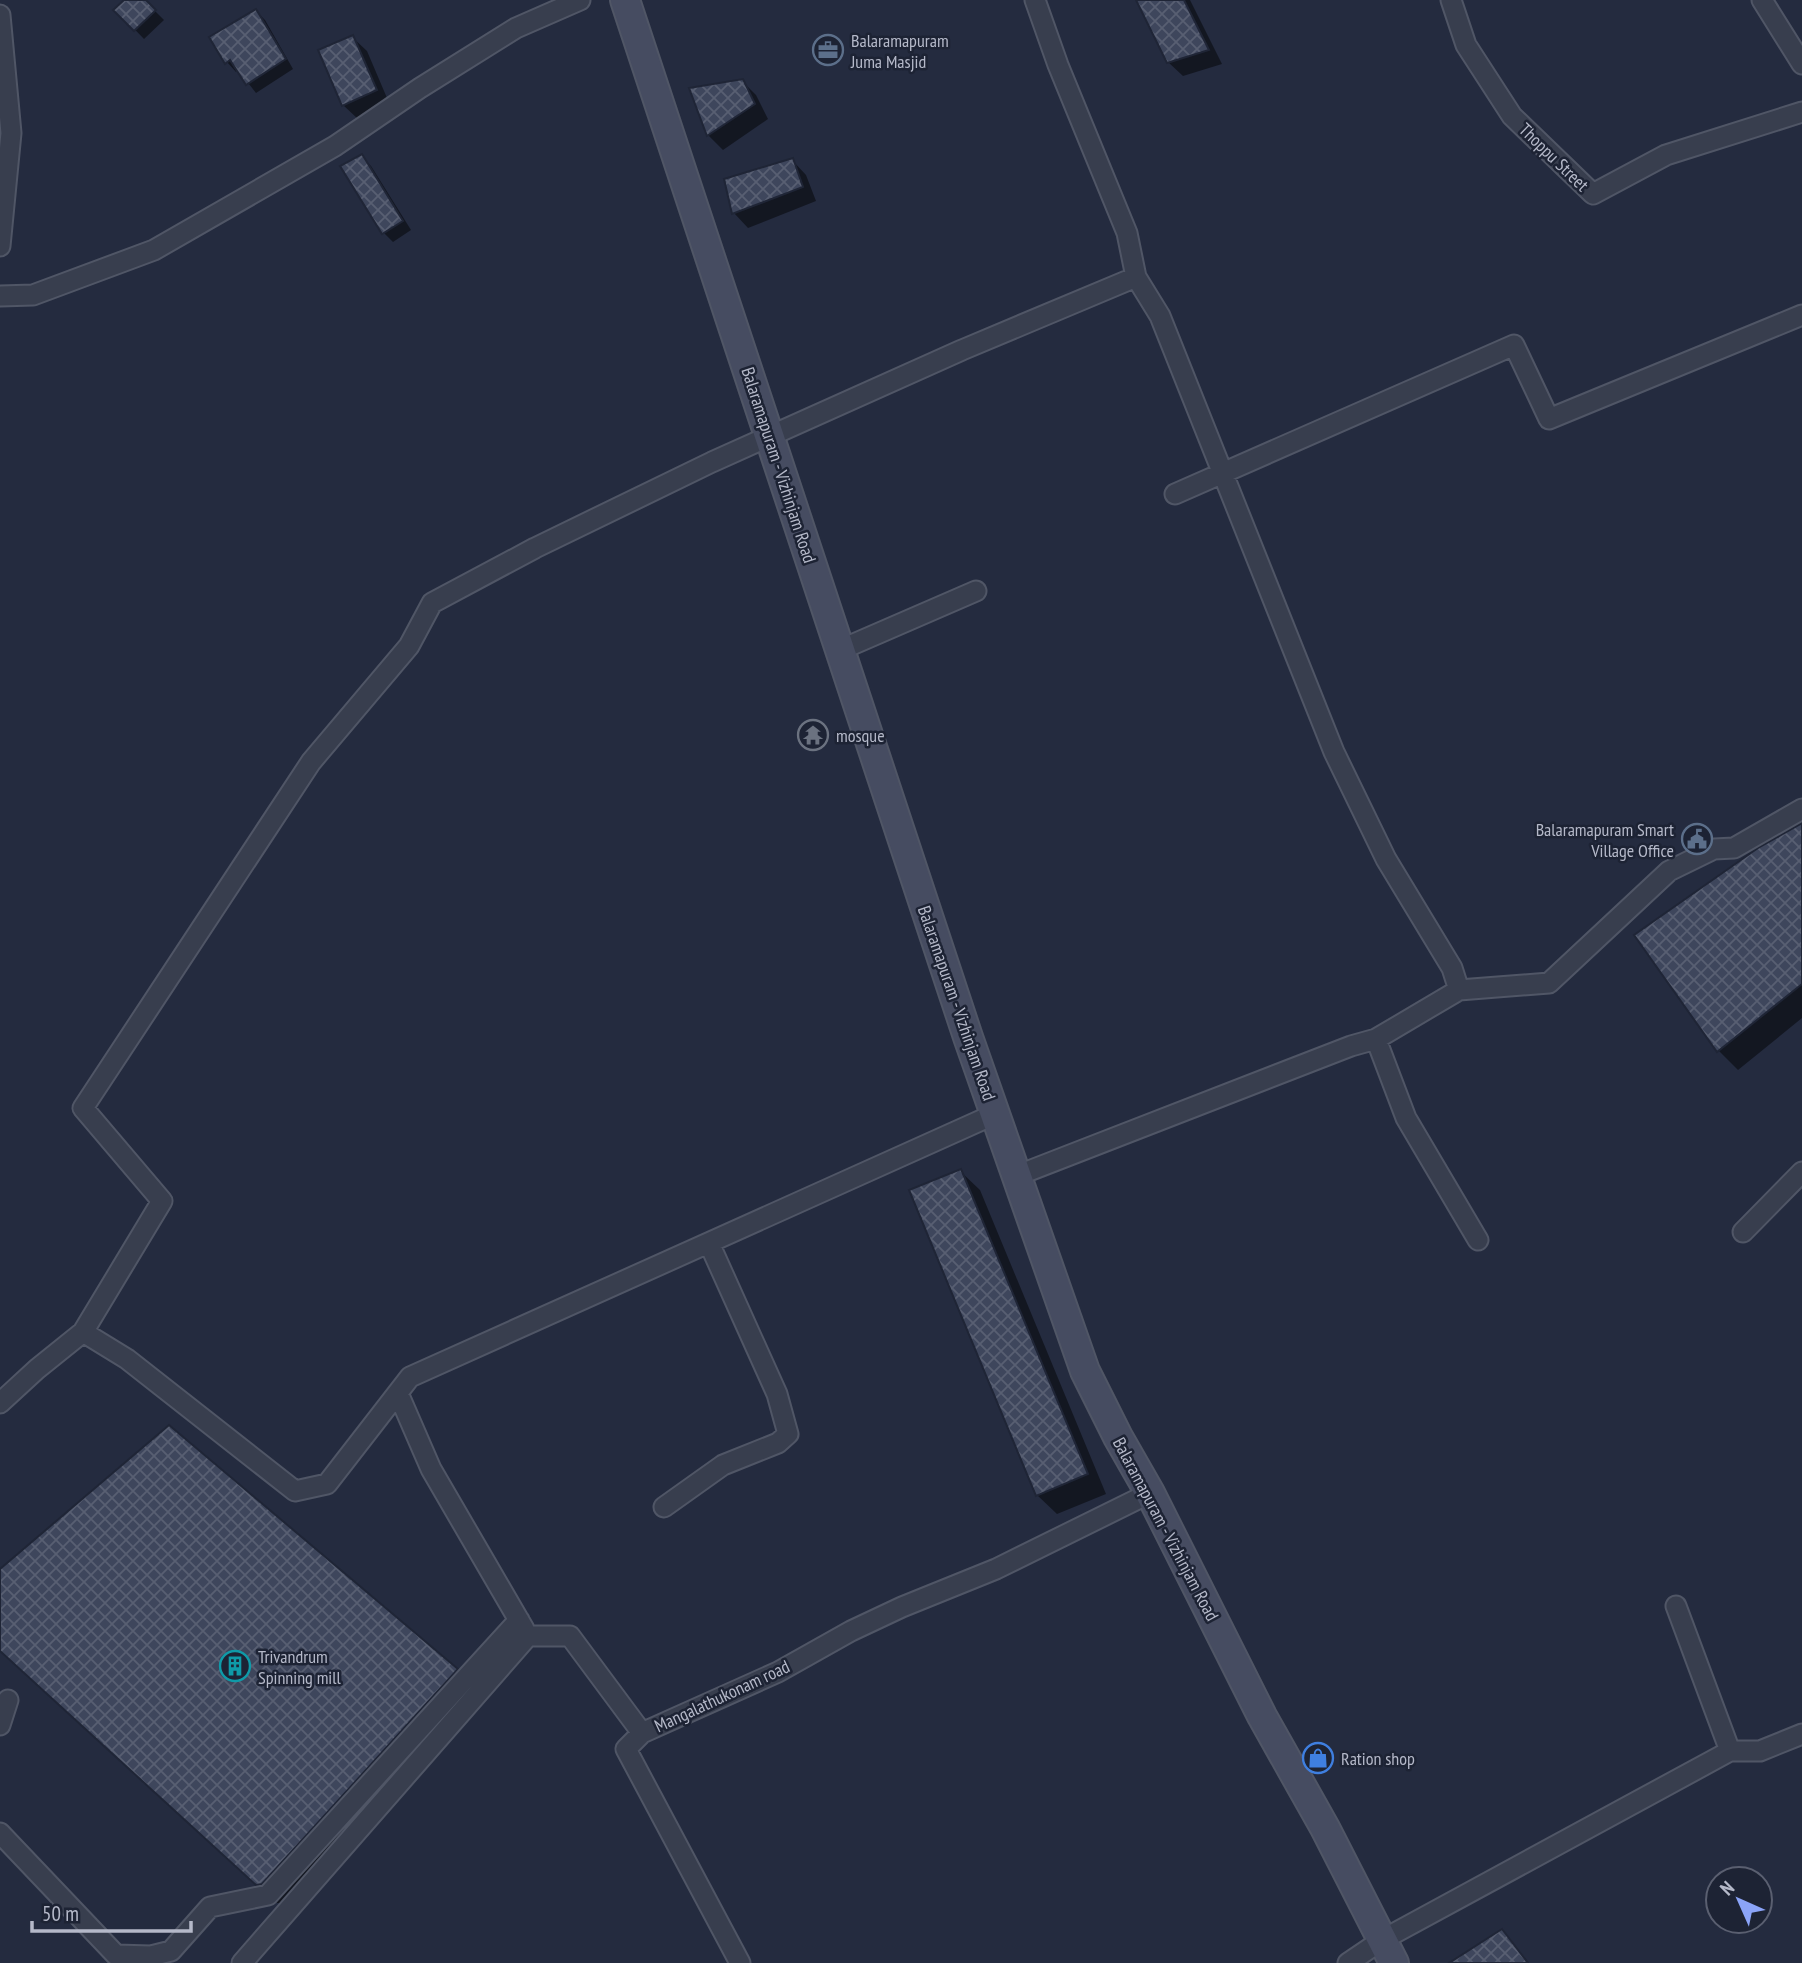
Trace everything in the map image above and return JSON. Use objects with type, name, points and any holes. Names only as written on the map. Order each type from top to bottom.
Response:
[{"type":"main road","name":"Balaramapuram - Vizhinjam Road","points":[[625,0],[995,1114],[1085,1371],[1150,1493],[1262,1716],[1325,1828],[1388,1951]]},
{"type":"street","points":[[0,296],[33,295],[154,250],[335,146],[420,88],[516,28],[580,0]]},
{"type":"street","points":[[1035,0],[1058,65],[1127,233],[1136,277],[1160,316],[1334,752],[1386,859],[1452,968],[1460,990]]},
{"type":"street","name":"Thoppu Street","points":[[1451,0],[1466,45],[1512,116],[1593,194],[1666,155],[1800,113]]},
{"type":"street","points":[[1762,0],[1802,64]]},
{"type":"street","points":[[0,15],[11,133],[0,246]]},
{"type":"street","points":[[0,1403],[83,1332],[162,1201],[83,1108],[311,762],[409,646],[432,603],[535,548],[769,436],[962,350],[1136,277]]},
{"type":"street","points":[[1175,494],[1514,345],[1549,419],[1802,315]]},
{"type":"street","points":[[840,650],[976,591]]},
{"type":"street","points":[[1016,1176],[1351,1046],[1376,1040],[1460,990],[1549,983],[1669,871],[1714,849],[1734,848],[1802,809]]},
{"type":"street","points":[[1376,1040],[1406,1118],[1478,1240]]},
{"type":"street","points":[[83,1332],[138,1367],[295,1491],[327,1485],[411,1377],[995,1114]]},
{"type":"street","points":[[1743,1232],[1802,1172]]},
{"type":"street","points":[[664,1507],[723,1465],[778,1443],[788,1434],[778,1394],[709,1243]]},
{"type":"street","points":[[398,1393],[431,1469],[524,1628]]},
{"type":"street","name":"Mangalathukonam road","points":[[524,1628],[570,1636],[642,1733],[778,1672],[851,1631],[996,1569],[1150,1493]]},
{"type":"street","points":[[1676,1606],[1730,1751]]},
{"type":"street","points":[[0,1833],[116,1955],[151,1956],[171,1951],[211,1908],[268,1895],[524,1628]]},
{"type":"street","points":[[242,1963],[524,1628]]},
{"type":"street","points":[[0,1725],[8,1700]]},
{"type":"street","points":[[642,1733],[626,1749],[740,1963]]},
{"type":"street","points":[[1348,1963],[1388,1951],[1730,1751],[1760,1751],[1802,1734]]},
{"type":"building","points":[[124,0],[146,0],[156,10],[134,31],[113,10]]},
{"type":"building","points":[[1136,0],[1184,0],[1209,50],[1167,63]]},
{"type":"building","points":[[256,9],[286,59],[246,85],[230,60],[225,64],[209,37]]},
{"type":"building","points":[[353,35],[377,90],[342,106],[318,50]]},
{"type":"building","points":[[743,79],[755,104],[707,136],[689,88]]},
{"type":"building","points":[[362,154],[403,221],[382,234],[340,166]]},
{"type":"building","points":[[793,158],[803,187],[732,214],[724,179]]},
{"type":"building","points":[[1802,823],[1802,984],[1717,1052],[1634,935],[1758,848]]},
{"type":"building","points":[[961,1169],[1088,1474],[1036,1496],[909,1190]]},
{"type":"building","name":"Trivandrum Spinning mill","points":[[169,1425],[458,1669],[262,1884],[256,1885],[0,1651],[0,1569]]},
{"type":"building","points":[[1502,1929],[1528,1963],[1449,1963]]},
{"type":"place","name":"Balaramapuram Juma Masjid","points":[[828,50]]},
{"type":"place","name":"mosque","points":[[813,735]]},
{"type":"place","name":"Balaramapuram Smart Village Office","points":[[1697,839]]},
{"type":"place","name":"Trivandrum Spinning mill","points":[[235,1666]]},
{"type":"place","name":"Ration shop","points":[[1318,1758]]}]
